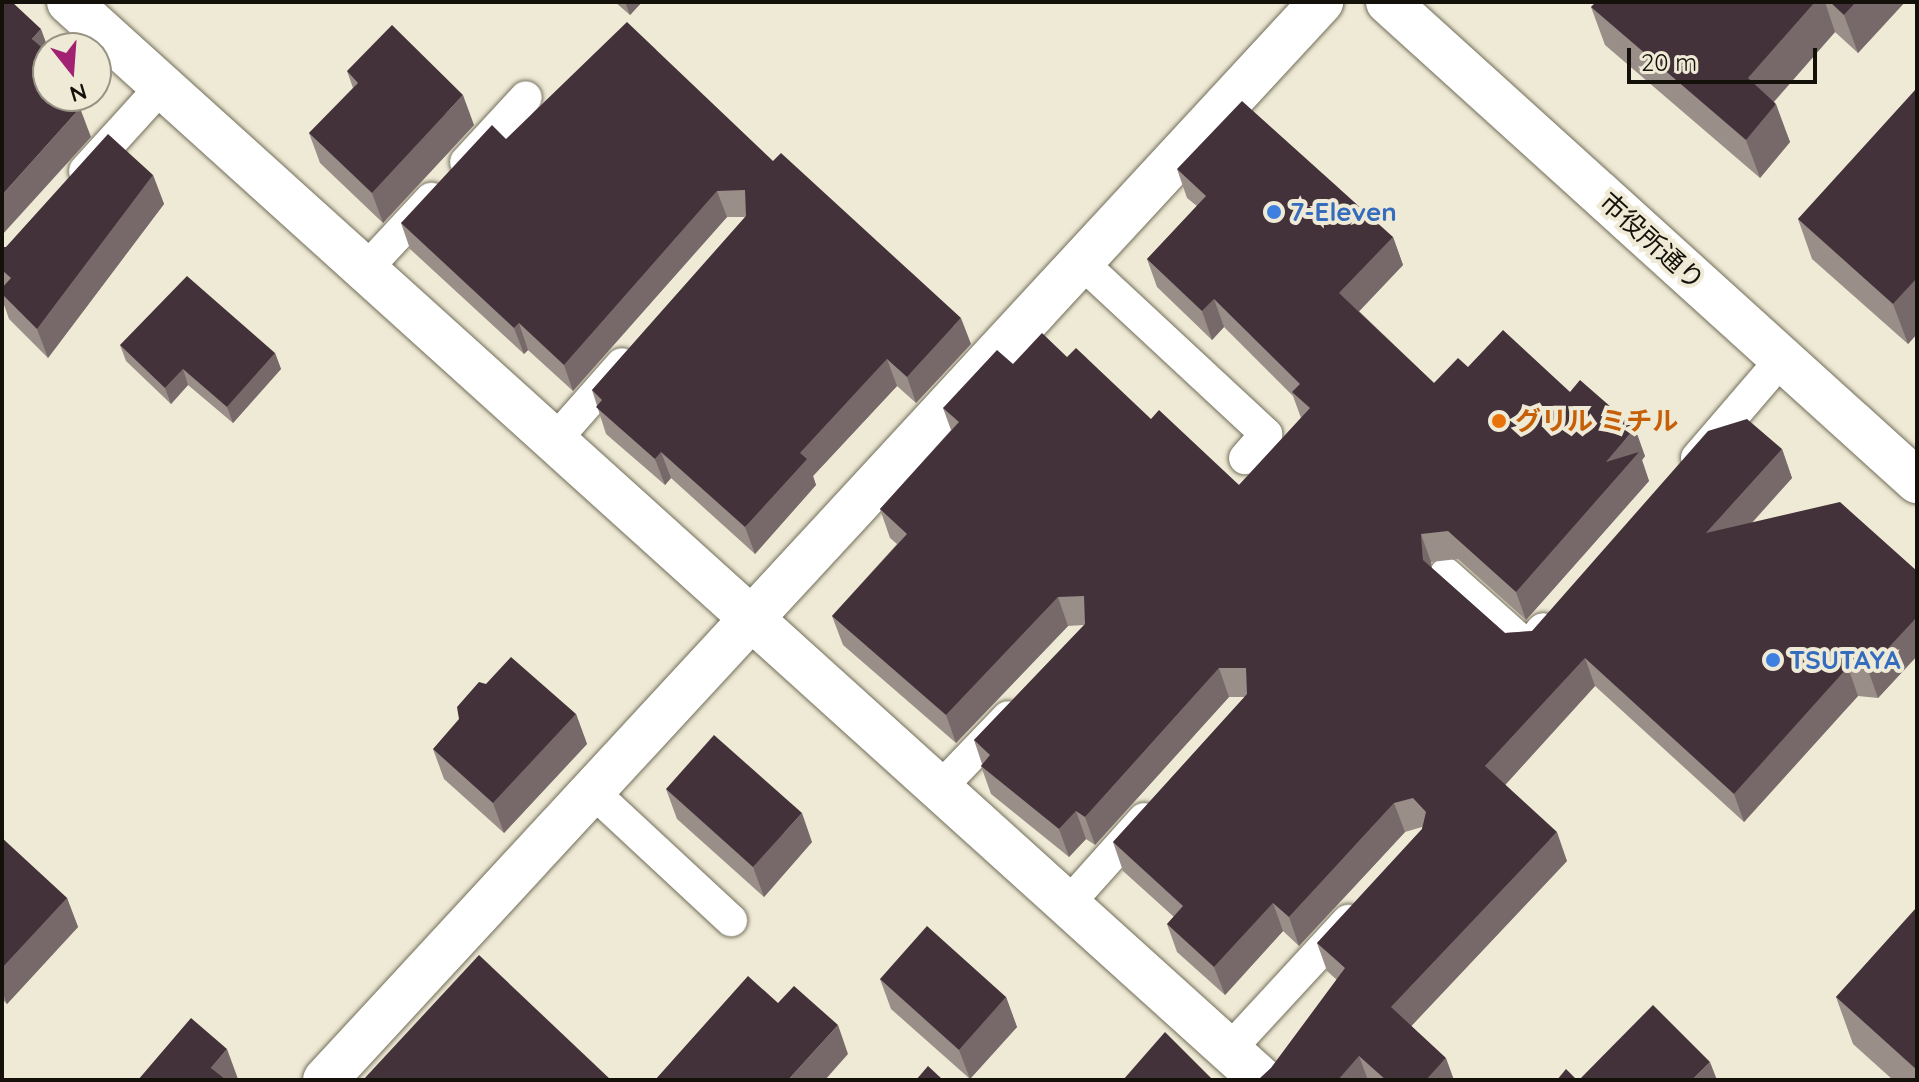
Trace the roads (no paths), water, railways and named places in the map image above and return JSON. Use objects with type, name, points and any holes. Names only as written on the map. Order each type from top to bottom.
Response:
[{"type":"street","points":[[69,2],[1262,1080]]},
{"type":"street","points":[[350,1071],[592,791],[1321,2]]},
{"type":"street","name":"市役所通り","points":[[1388,2],[1917,481]]},
{"type":"lane","points":[[66,192],[162,86]]},
{"type":"lane","points":[[366,269],[526,97]]},
{"type":"lane","points":[[1081,262],[1266,434],[1245,458]]},
{"type":"lane","points":[[555,440],[648,335]]},
{"type":"lane","points":[[1671,487],[1782,359]]},
{"type":"lane","points":[[1446,574],[1528,647],[1569,601]]},
{"type":"lane","points":[[940,788],[1027,696]]},
{"type":"lane","points":[[1068,904],[1170,790]]},
{"type":"lane","points":[[592,791],[731,920]]},
{"type":"lane","points":[[1229,1050],[1365,902]]},
{"type":"place","name":"7-Eleven","points":[[1274,212]]},
{"type":"place","name":"グリル ミチル","points":[[1499,421]]},
{"type":"place","name":"TSUTAYA","points":[[1773,660]]}]
